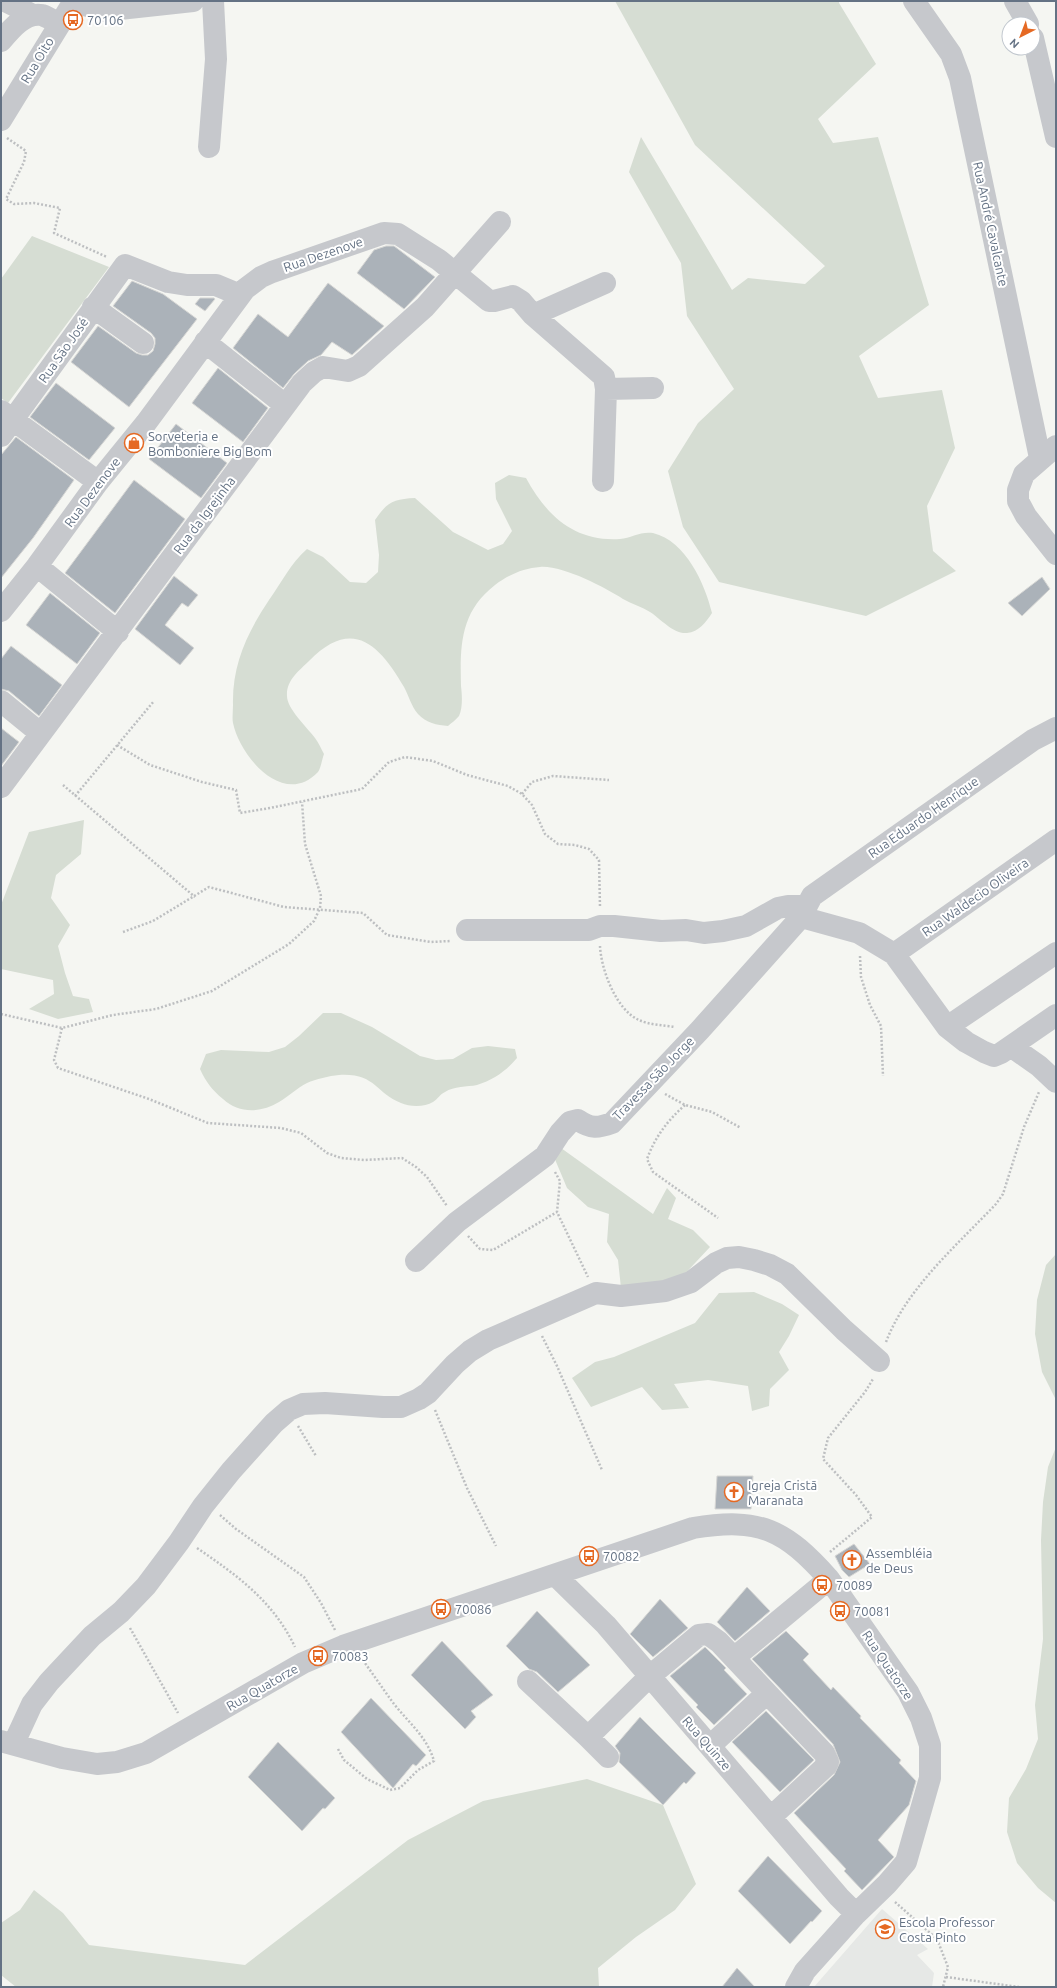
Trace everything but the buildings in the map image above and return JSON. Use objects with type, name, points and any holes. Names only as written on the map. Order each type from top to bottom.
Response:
[{"type":"street","points":[[6,1],[33,15],[44,16],[59,24]]},
{"type":"street","points":[[74,1],[101,11],[194,1]]},
{"type":"street","name":"Rua Oito","points":[[1,120],[74,1]]},
{"type":"street","points":[[210,147],[216,59],[213,1]]},
{"type":"street","name":"Rua André Cavalcante","points":[[914,1],[951,54],[960,78],[1048,452]]},
{"type":"street","points":[[1015,1],[1023,16]]},
{"type":"street","points":[[1,41],[11,29],[33,15]]},
{"type":"street","points":[[1037,56],[1056,137]]},
{"type":"street","name":"Rua da Igrejinha","points":[[1,787],[118,632],[302,383],[322,367],[348,371],[358,366],[424,307],[500,222]]},
{"type":"street","name":"Rua Dezenove","points":[[5,598],[37,566],[98,482],[146,423],[240,295],[252,283],[272,272],[384,233],[398,234],[411,242],[456,273],[486,299],[494,301],[513,296],[604,377],[606,389]]},
{"type":"street","points":[[125,265],[168,282],[187,285],[216,285],[240,295]]},
{"type":"street","name":"Rua São José","points":[[5,422],[125,265]]},
{"type":"street","points":[[533,315],[605,283]]},
{"type":"street","points":[[94,307],[143,343]]},
{"type":"street","points":[[205,342],[285,405]]},
{"type":"street","points":[[603,480],[606,389],[653,388]]},
{"type":"street","points":[[5,422],[98,482]]},
{"type":"street","points":[[1048,452],[1024,474],[1018,490],[1018,502],[1026,516],[1056,554]]},
{"type":"street","points":[[37,566],[118,632]]},
{"type":"street","points":[[1,701],[40,734]]},
{"type":"street","name":"Rua Eduardo Henrique","points":[[803,911],[812,896],[1033,740],[1056,728]]},
{"type":"street","name":"Rua Waldecio Oliveira","points":[[894,954],[1056,840]]},
{"type":"street","points":[[467,930],[589,930],[600,926],[661,932],[686,930],[704,933],[746,926],[778,908],[788,906],[859,933],[894,954],[947,1027],[966,1042],[994,1056],[1012,1047],[1056,1015]]},
{"type":"street","name":"Travessa São Jorge","points":[[416,1261],[456,1222],[545,1156],[560,1133],[570,1122],[578,1120],[586,1126],[598,1128],[612,1122],[694,1036],[803,911]]},
{"type":"street","points":[[947,1027],[1056,953]]},
{"type":"street","points":[[1012,1047],[1039,1066],[1056,1082]]},
{"type":"street","points":[[7,1742],[32,1704],[49,1682],[92,1636],[121,1612],[146,1586],[179,1542],[203,1506],[231,1471],[274,1424],[289,1410],[303,1404],[325,1403],[383,1407],[401,1406],[419,1399],[428,1393],[470,1351],[488,1340],[533,1320],[596,1293],[621,1296],[665,1291],[691,1282],[716,1263],[727,1258],[739,1257],[770,1265],[787,1274],[844,1330],[879,1361]]},
{"type":"street","name":"Rua Quatorze","points":[[7,1742],[62,1758],[97,1764],[117,1762],[146,1753],[303,1663],[347,1645],[693,1528],[719,1524],[746,1524],[773,1532],[793,1543],[816,1563],[829,1580],[908,1692],[921,1718],[930,1745],[930,1778],[906,1862],[887,1884],[856,1914],[805,1971],[796,1987]]},
{"type":"street","name":"Rua Quinze","points":[[555,1575],[601,1620],[839,1897],[856,1914]]},
{"type":"street","points":[[735,1657],[829,1580]]},
{"type":"street","points":[[588,1737],[650,1676],[699,1635],[708,1634],[735,1657],[824,1753],[828,1762],[826,1766],[771,1817]]},
{"type":"street","points":[[528,1681],[608,1757]]},
{"type":"street","points":[[710,1746],[767,1693]]},
{"type":"path","points":[[1,134],[26,152],[24,162],[6,200],[14,204],[34,203],[60,208],[54,233],[125,265]]},
{"type":"path","points":[[75,796],[154,701]]},
{"type":"path","points":[[117,745],[150,765],[202,782],[236,790],[240,813],[362,789],[389,762],[405,757],[433,761],[467,775],[508,786],[522,794],[532,805],[545,834],[558,844],[574,845],[589,849],[599,860],[600,956],[614,994],[624,1011],[639,1020],[681,1029],[694,1036]]},
{"type":"path","points":[[522,794],[532,782],[553,776],[608,780]]},
{"type":"path","points":[[62,785],[194,897]]},
{"type":"path","points":[[1,1014],[62,1028],[113,1015],[156,1009],[212,991],[288,944],[314,921],[320,908],[321,896],[305,844],[302,802]]},
{"type":"path","points":[[123,932],[153,921],[209,887],[284,907],[320,908],[363,913],[387,934],[431,942],[454,941],[467,930]]},
{"type":"path","points":[[859,933],[861,977],[870,1005],[881,1026],[883,1076]]},
{"type":"path","points":[[62,1028],[54,1060],[58,1068],[149,1099],[208,1123],[281,1128],[301,1133],[327,1153],[340,1158],[364,1160],[402,1158],[416,1167],[427,1177],[456,1222],[480,1249],[493,1250],[557,1212]]},
{"type":"path","points":[[816,1563],[872,1517],[856,1495],[823,1459],[828,1438],[872,1381],[890,1329],[914,1292],[996,1204],[1003,1194],[1024,1127],[1040,1089],[1039,1066]]},
{"type":"path","points":[[650,1082],[663,1093],[686,1105],[712,1112],[741,1128]]},
{"type":"path","points":[[686,1105],[672,1117],[654,1141],[647,1158],[653,1172],[718,1218]]},
{"type":"path","points":[[545,1156],[560,1181],[557,1212],[596,1293]]},
{"type":"path","points":[[533,1320],[557,1366],[602,1470]]},
{"type":"path","points":[[428,1393],[467,1488],[496,1546]]},
{"type":"path","points":[[289,1410],[316,1456]]},
{"type":"path","points":[[203,1506],[214,1510],[236,1529],[304,1577],[347,1645],[394,1704],[420,1733],[431,1749],[434,1761],[418,1770],[400,1788],[390,1790],[366,1779],[344,1760],[338,1749]]},
{"type":"path","points":[[179,1542],[193,1546],[236,1575],[268,1604],[288,1633],[303,1663]]},
{"type":"path","points":[[121,1612],[188,1730]]},
{"type":"path","points":[[893,1900],[937,1939],[948,1967],[943,1987]]},
{"type":"path","points":[[946,1977],[1019,1987]]},
{"type":"shaded area","points":[[615,1],[839,1],[876,64],[818,119],[833,143],[878,137],[929,305],[859,356],[878,398],[942,390],[955,448],[927,506],[933,551],[956,571],[866,616],[719,582],[683,527],[668,471],[698,423],[734,389],[687,316],[681,263],[629,172],[641,137],[732,290],[748,278],[805,284],[825,266],[695,145]]},
{"type":"shaded area","points":[[32,236],[109,267],[8,403],[1,398],[1,279]]},
{"type":"shaded area","points":[[509,475],[526,478],[543,504],[552,514],[563,524],[575,531],[604,539],[620,539],[644,533],[653,533],[665,538],[675,545],[692,565],[699,577],[709,602],[712,613],[705,623],[695,631],[682,633],[667,626],[647,610],[571,573],[549,567],[522,570],[505,578],[483,595],[469,618],[464,631],[462,644],[461,709],[459,716],[448,726],[432,723],[425,720],[418,714],[395,672],[374,648],[363,641],[351,639],[338,640],[324,648],[301,668],[294,676],[287,690],[290,706],[316,740],[324,754],[318,772],[305,782],[291,784],[278,781],[265,774],[244,750],[237,736],[233,723],[233,690],[242,650],[261,612],[286,573],[307,549],[323,557],[350,582],[366,583],[378,572],[379,555],[375,520],[387,505],[408,498],[415,498],[453,532],[488,550],[503,544],[512,531],[496,499],[495,483]]},
{"type":"shaded area","points":[[84,820],[81,854],[56,875],[51,898],[70,925],[58,946],[73,996],[89,999],[93,1012],[58,1019],[29,1009],[54,994],[53,980],[1,969],[1,905],[29,832]]},
{"type":"shaded area","points":[[323,1013],[341,1013],[372,1027],[420,1056],[436,1060],[453,1059],[472,1048],[488,1046],[515,1049],[517,1058],[509,1067],[489,1080],[477,1085],[449,1090],[430,1104],[417,1106],[405,1104],[392,1099],[374,1084],[361,1077],[339,1075],[314,1080],[307,1083],[272,1106],[258,1110],[243,1109],[229,1104],[219,1096],[210,1086],[200,1069],[206,1054],[221,1050],[269,1052],[285,1047]]},
{"type":"shaded area","points":[[561,1148],[653,1214],[667,1188],[676,1198],[668,1219],[693,1230],[710,1247],[681,1278],[621,1288],[618,1260],[607,1242],[609,1214],[588,1207],[567,1188],[554,1157]]},
{"type":"shaded area","points":[[1056,1254],[1056,1400],[1042,1372],[1035,1334],[1037,1300],[1046,1265]]},
{"type":"shaded area","points":[[754,1292],[782,1304],[799,1315],[779,1352],[789,1370],[770,1389],[769,1406],[752,1411],[748,1386],[708,1380],[674,1384],[689,1408],[662,1410],[642,1387],[591,1407],[572,1378],[595,1362],[614,1357],[695,1323],[719,1293]]},
{"type":"shaded area","points":[[1056,1447],[1056,1903],[1038,1888],[1017,1863],[1007,1832],[1009,1798],[1026,1769],[1038,1739],[1035,1705],[1043,1639],[1041,1540],[1043,1502],[1048,1467]]},
{"type":"shaded area","points":[[587,1779],[663,1805],[696,1884],[675,1910],[636,1937],[598,1968],[599,1987],[16,1987],[1,1975],[1,1923],[20,1910],[34,1890],[63,1913],[89,1945],[245,1965],[408,1840],[483,1801]]},
{"type":"shaded area","name":"Escola Professor Costa Pinto","points":[[882,1909],[928,1949],[917,1955],[934,1973],[932,1987],[814,1987]]},
{"type":"place","name":"70106","points":[[73,20]]},
{"type":"place","name":"Sorveteria e Bomboniere Big Bom","points":[[134,443]]},
{"type":"place","name":"Igreja Cristã Maranata","points":[[734,1492]]},
{"type":"place","name":"70082","points":[[589,1556]]},
{"type":"place","name":"Assembléia de Deus","points":[[852,1560]]},
{"type":"place","name":"70089","points":[[822,1585]]},
{"type":"place","name":"70086","points":[[441,1609]]},
{"type":"place","name":"70081","points":[[840,1611]]},
{"type":"place","name":"70083","points":[[318,1656]]},
{"type":"place","name":"Escola Professor Costa Pinto","points":[[885,1929]]}]
